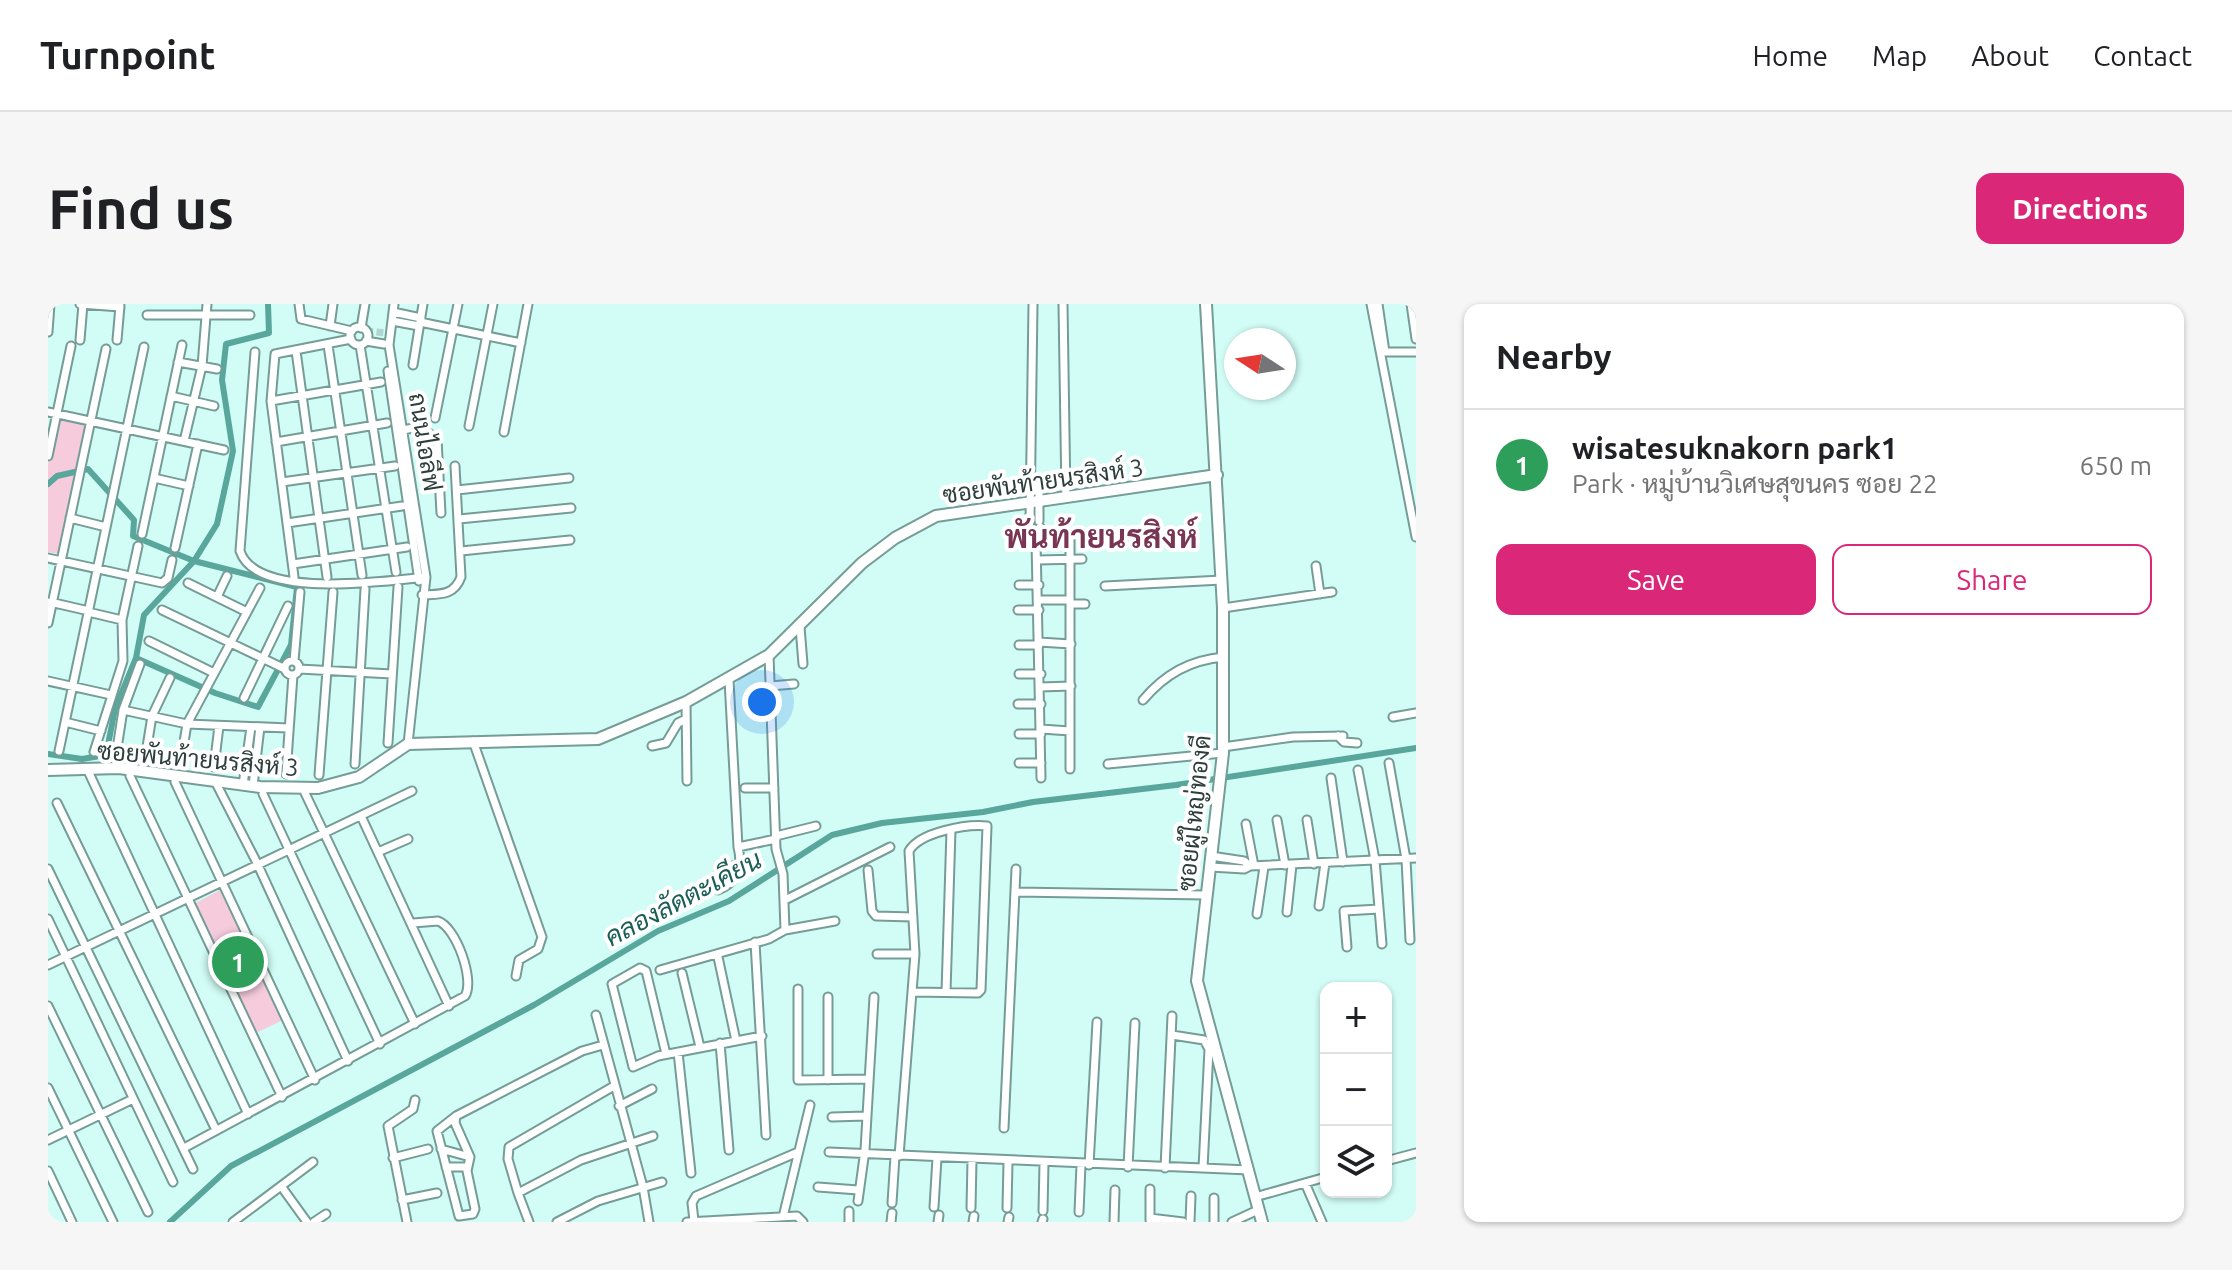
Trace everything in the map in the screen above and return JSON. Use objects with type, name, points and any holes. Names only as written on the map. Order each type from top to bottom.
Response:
[{"type":"street","points":[[48,332],[50,304]]},
{"type":"street","points":[[80,340],[82,304],[120,306],[117,340]]},
{"type":"street","points":[[184,441],[202,366],[207,304]]},
{"type":"street","points":[[299,304],[301,319],[330,326],[363,343],[384,344]]},
{"type":"street","points":[[330,326],[333,304]]},
{"type":"street","points":[[294,577],[271,401],[275,354],[328,345],[351,335],[361,328],[365,304]]},
{"type":"street","points":[[413,365],[423,304]]},
{"type":"street","points":[[435,418],[458,304]]},
{"type":"street","points":[[469,426],[493,304]]},
{"type":"street","points":[[504,432],[528,304]]},
{"type":"street","points":[[1033,304],[1031,481],[1039,585],[1041,778]]},
{"type":"street","points":[[1063,304],[1066,498]]},
{"type":"street","name":"ซอยผู้ใหญ่ทองดี","points":[[1206,304],[1222,580],[1223,752],[1197,981],[1249,1170],[1260,1196],[1252,1215],[1262,1222]]},
{"type":"street","points":[[1371,304],[1416,537]]},
{"type":"street","points":[[1378,304],[1385,352],[1416,352]]},
{"type":"street","points":[[1411,304],[1416,339]]},
{"type":"street","points":[[392,310],[420,322],[521,343]]},
{"type":"street","name":"ถนนไอลีฟ","points":[[392,310],[384,344],[422,577]]},
{"type":"street","name":"ถนนไอลีฟ","points":[[392,310],[389,345],[407,434],[422,590]]},
{"type":"street","points":[[147,315],[250,315]]},
{"type":"street","points":[[361,328],[367,333],[363,343],[367,385],[396,572]]},
{"type":"street","points":[[142,534],[182,345]]},
{"type":"street","points":[[328,345],[362,575]]},
{"type":"street","points":[[48,456],[52,413],[71,346]]},
{"type":"street","points":[[59,751],[144,347]]},
{"type":"street","points":[[48,623],[106,349]]},
{"type":"street","points":[[296,351],[327,577]]},
{"type":"street","points":[[255,352],[240,551],[243,559],[253,571],[296,584],[422,577]]},
{"type":"street","points":[[178,362],[217,369]]},
{"type":"street","points":[[271,401],[381,382]]},
{"type":"street","points":[[171,396],[214,406]]},
{"type":"street","points":[[52,413],[224,450]]},
{"type":"street","points":[[276,442],[387,423]]},
{"type":"street","points":[[407,434],[421,429],[437,439],[441,513]]},
{"type":"street","points":[[175,548],[198,444]]},
{"type":"street","points":[[282,482],[395,466]]},
{"type":"street","points":[[408,744],[422,590],[448,594],[458,585],[461,551],[455,466]]},
{"type":"street","name":"ซอยพันท้ายนรสิงห์ 3","points":[[48,770],[109,768],[248,785],[331,787],[369,772],[408,744],[598,739],[686,702],[769,655],[862,563],[914,527],[946,513],[1217,475]]},
{"type":"street","points":[[154,478],[189,486]]},
{"type":"street","points":[[457,490],[569,478]]},
{"type":"street","points":[[287,523],[402,506]]},
{"type":"street","points":[[459,519],[571,508]]},
{"type":"street","points":[[70,518],[106,527]]},
{"type":"street","points":[[1070,535],[1070,769]]},
{"type":"street","points":[[461,551],[570,540]]},
{"type":"street","points":[[94,752],[125,648],[122,620],[138,546]]},
{"type":"street","points":[[293,564],[407,547]]},
{"type":"street","points":[[48,558],[166,582],[172,560]]},
{"type":"street","points":[[1038,560],[1082,559]]},
{"type":"street","points":[[1316,566],[1320,594]]},
{"type":"street","points":[[217,597],[227,576]]},
{"type":"street","points":[[1105,586],[1222,580]]},
{"type":"street","points":[[188,583],[247,612]]},
{"type":"street","points":[[1019,585],[1039,585]]},
{"type":"street","points":[[388,743],[398,587]]},
{"type":"street","points":[[180,766],[187,724],[260,588]]},
{"type":"street","points":[[355,764],[365,589]]},
{"type":"street","points":[[286,774],[300,592]]},
{"type":"street","points":[[319,775],[333,592]]},
{"type":"street","points":[[1223,608],[1332,592]]},
{"type":"street","points":[[1039,600],[1085,604]]},
{"type":"street","points":[[50,602],[122,620]]},
{"type":"street","points":[[244,698],[288,606]]},
{"type":"street","points":[[162,610],[285,669],[392,674]]},
{"type":"street","points":[[1018,610],[1039,610]]},
{"type":"street","points":[[800,627],[803,664]]},
{"type":"street","points":[[149,641],[214,673]]},
{"type":"street","points":[[1019,645],[1071,644]]},
{"type":"street","points":[[769,655],[777,855],[783,874],[785,930]]},
{"type":"street","points":[[1143,700],[1175,670],[1207,658],[1224,657]]},
{"type":"street","points":[[116,755],[123,710],[140,664]]},
{"type":"street","points":[[1019,674],[1041,674]]},
{"type":"street","points":[[145,759],[152,716],[170,678]]},
{"type":"street","points":[[718,890],[733,882],[741,863],[729,680]]},
{"type":"street","points":[[48,681],[111,695]]},
{"type":"street","points":[[770,686],[794,684]]},
{"type":"street","points":[[1040,687],[1071,686]]},
{"type":"street","points":[[686,702],[687,781]]},
{"type":"street","points":[[1018,704],[1041,704]]},
{"type":"street","points":[[123,710],[187,724],[289,728]]},
{"type":"street","points":[[1393,717],[1416,713]]},
{"type":"street","points":[[652,746],[666,743],[678,723],[686,719]]},
{"type":"street","points":[[65,722],[101,731]]},
{"type":"street","points":[[214,767],[219,726]]},
{"type":"street","points":[[248,785],[256,727]]},
{"type":"street","points":[[1019,734],[1070,731]]},
{"type":"street","points":[[1108,764],[1223,752],[1293,737],[1341,736],[1344,742],[1357,743]]},
{"type":"street","points":[[473,741],[542,937],[538,949],[519,960],[516,976]]},
{"type":"street","points":[[1019,763],[1041,763]]},
{"type":"street","points":[[1389,763],[1406,859],[1410,940]]},
{"type":"street","points":[[1358,770],[1375,860],[1382,944]]},
{"type":"street","points":[[89,773],[153,916],[248,1114]]},
{"type":"street","points":[[130,776],[282,1097]]},
{"type":"street","points":[[1331,778],[1343,862]]},
{"type":"street","points":[[175,782],[315,1080]]},
{"type":"street","points":[[217,785],[257,863],[348,1061]]},
{"type":"street","points":[[745,788],[774,788]]},
{"type":"street","points":[[48,965],[412,791]]},
{"type":"street","points":[[305,793],[415,1024]]},
{"type":"street","points":[[263,794],[380,1044]]},
{"type":"street","points":[[57,803],[216,1130]]},
{"type":"street","points":[[361,816],[449,1006]]},
{"type":"street","points":[[1277,820],[1289,865],[1287,912]]},
{"type":"street","points":[[1307,820],[1314,864]]},
{"type":"street","points":[[1246,824],[1252,866]]},
{"type":"street","points":[[892,1203],[915,954],[911,846],[951,830],[983,825],[987,828],[981,990],[978,993],[912,992]]},
{"type":"street","points":[[738,847],[816,826]]},
{"type":"street","points":[[946,992],[951,830]]},
{"type":"street","points":[[378,852],[408,839]]},
{"type":"street","points":[[785,900],[890,847]]},
{"type":"street","points":[[1210,862],[1244,861],[1252,866],[1264,867],[1416,858]]},
{"type":"street","points":[[719,871],[741,863]]},
{"type":"street","points":[[1319,906],[1325,863]]},
{"type":"street","points":[[1257,914],[1264,867]]},
{"type":"street","points":[[48,869],[193,1169]]},
{"type":"street","points":[[1004,1128],[1016,869]]},
{"type":"street","points":[[868,870],[872,911],[876,916],[913,917]]},
{"type":"street","points":[[1015,892],[1206,895]]},
{"type":"street","points":[[1347,947],[1344,911],[1379,909]]},
{"type":"street","points":[[48,919],[173,1182]]},
{"type":"street","points":[[184,1148],[315,1080],[465,996],[469,985],[450,929],[438,921],[413,923]]},
{"type":"street","points":[[660,970],[785,930],[835,921]]},
{"type":"street","points":[[755,942],[766,1135]]},
{"type":"street","points":[[877,954],[915,954]]},
{"type":"street","points":[[718,957],[736,1041]]},
{"type":"street","points":[[666,1054],[646,971],[640,968],[612,984],[629,1060],[636,1067],[666,1054],[762,1036]]},
{"type":"street","points":[[682,973],[700,1047]]},
{"type":"street","points":[[798,989],[798,1080],[868,1079]]},
{"type":"street","points":[[828,997],[828,1080]]},
{"type":"street","points":[[858,1201],[874,997]]},
{"type":"street","points":[[48,1006],[148,1212]]},
{"type":"street","points":[[596,1015],[619,1106],[632,1143],[649,1222]]},
{"type":"street","points":[[1165,1168],[1172,1016]]},
{"type":"street","points":[[1079,1212],[1097,1022]]},
{"type":"street","points":[[1128,1167],[1135,1023]]},
{"type":"street","points":[[1172,1035],[1204,1040],[1209,1049],[1203,1168]]},
{"type":"street","points":[[720,1043],[729,1150]]},
{"type":"street","points":[[456,1116],[455,1123],[470,1157],[467,1167],[475,1210],[459,1216],[438,1130],[456,1116],[572,1055],[603,1045]]},
{"type":"street","points":[[678,1052],[691,1173]]},
{"type":"street","points":[[529,1222],[508,1159],[509,1147],[614,1086]]},
{"type":"street","points":[[48,1088],[113,1222]]},
{"type":"street","points":[[619,1106],[652,1089]]},
{"type":"street","points":[[48,1140],[133,1099]]},
{"type":"street","points":[[407,1222],[388,1126],[413,1109],[415,1100]]},
{"type":"street","points":[[783,1217],[810,1105]]},
{"type":"street","points":[[832,1117],[866,1116]]},
{"type":"street","points":[[518,1193],[581,1160],[653,1136]]},
{"type":"street","points":[[393,1158],[428,1149]]},
{"type":"street","points":[[441,1149],[470,1157]]},
{"type":"street","points":[[798,1152],[696,1196],[690,1221],[797,1216],[803,1222]]},
{"type":"street","points":[[829,1152],[1249,1170]]},
{"type":"street","points":[[1392,1159],[1416,1153]]},
{"type":"street","points":[[937,1158],[937,1215]]},
{"type":"street","points":[[972,1160],[973,1215]]},
{"type":"street","points":[[233,1222],[313,1162]]},
{"type":"street","points":[[1008,1162],[1008,1216]]},
{"type":"street","points":[[1043,1217],[1044,1163]]},
{"type":"street","points":[[446,1167],[467,1167]]},
{"type":"street","points":[[48,1171],[72,1222]]},
{"type":"street","points":[[1260,1196],[1320,1179]]},
{"type":"street","points":[[557,1222],[598,1201],[662,1182]]},
{"type":"street","points":[[1305,1183],[1322,1222]]},
{"type":"street","points":[[281,1186],[307,1222]]},
{"type":"street","points":[[818,1187],[858,1190]]},
{"type":"street","points":[[1150,1189],[1150,1220],[1186,1222],[1191,1196]]},
{"type":"street","points":[[1114,1222],[1115,1190]]},
{"type":"street","points":[[402,1200],[437,1193]]},
{"type":"street","points":[[1214,1198],[1214,1222]]},
{"type":"street","points":[[849,1211],[849,1222]]},
{"type":"street","points":[[891,1222],[892,1213]]},
{"type":"street","points":[[314,1222],[326,1214]]},
{"type":"street","points":[[1232,1222],[1252,1215]]},
{"type":"shaded area","points":[[58,418],[88,425],[60,554],[48,552],[48,465]]},
{"type":"shaded area","points":[[222,889],[285,1019],[254,1034],[192,905]]},
{"type":"waterway","points":[[48,754],[82,759],[106,755],[115,709],[136,658],[144,615],[194,561],[217,524],[233,451],[222,380],[226,344],[269,333],[268,304]]},
{"type":"waterway","points":[[48,484],[57,476],[88,469],[134,520],[133,536],[194,561],[297,587],[291,645],[258,707],[215,693],[136,658]]},
{"type":"waterway","name":"คลองลัดตะเคียน","points":[[170,1222],[231,1166],[534,1005],[658,931],[729,901],[832,835],[882,823],[1176,785],[1416,748]]},
{"type":"tunnel","points":[[366,331],[385,333]]},
{"type":"tunnel","points":[[413,436],[420,435],[424,430],[420,428]]},
{"type":"place","name":"wisatesuknakorn park1","points":[[238,962]]},
{"type":"district","name":"พันท้ายนรสิงห์","points":[[1101,536]]}]
